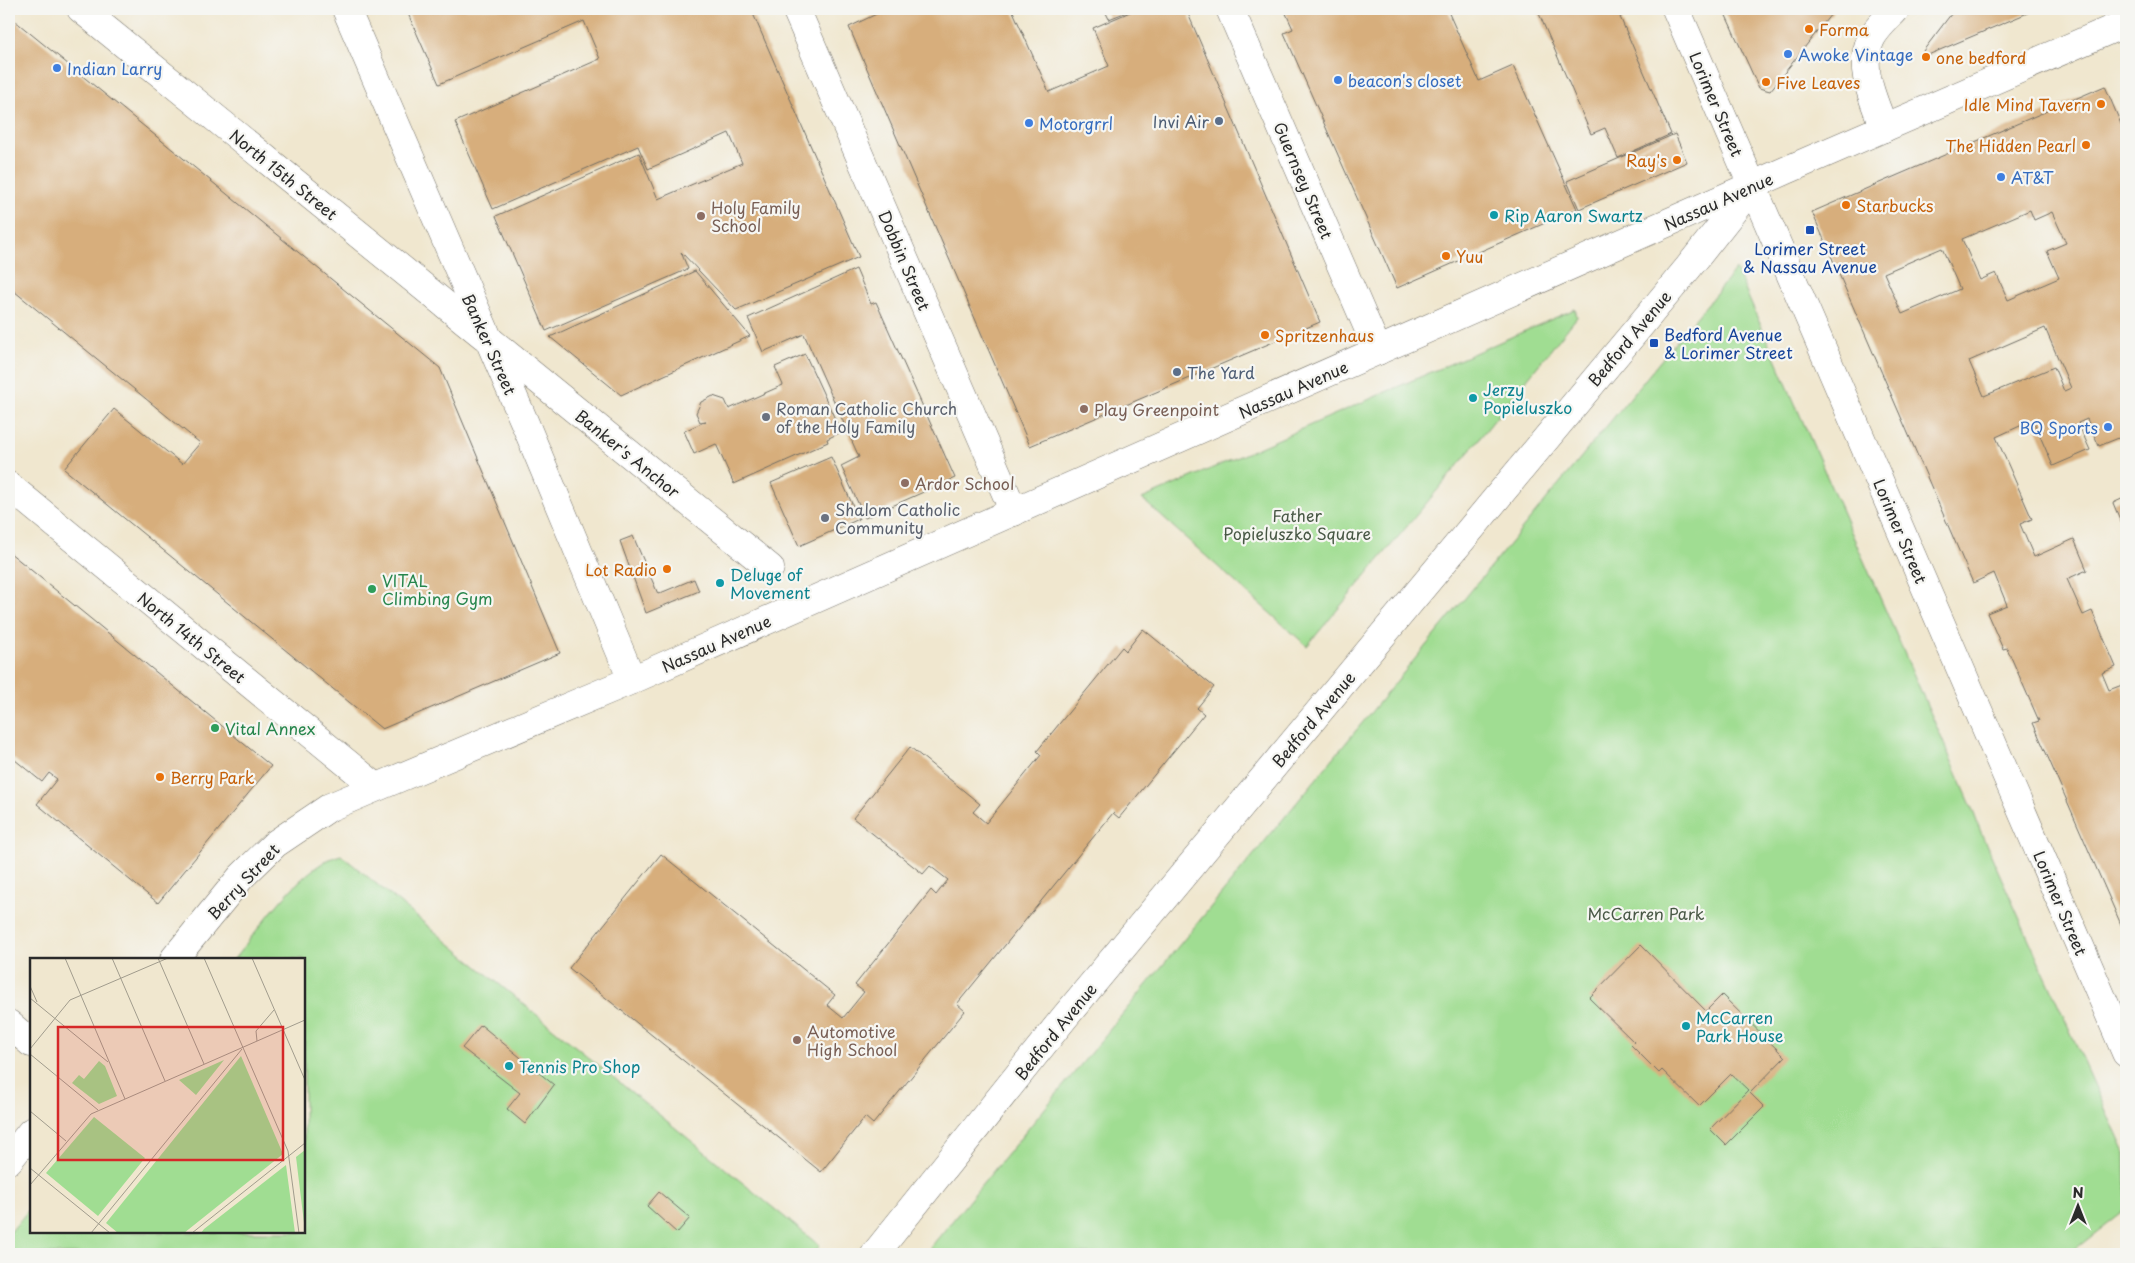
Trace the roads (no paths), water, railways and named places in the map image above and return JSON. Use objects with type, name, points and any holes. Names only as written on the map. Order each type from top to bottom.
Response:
[{"type":"street","name":"North 15th Street","points":[[81,9],[487,338]]},
{"type":"street","name":"Banker Street","points":[[346,9],[524,421],[632,680]]},
{"type":"street","name":"Dobbin Street","points":[[796,9],[1014,512]]},
{"type":"street","name":"Guernsey Street","points":[[1230,9],[1378,351]]},
{"type":"street","name":"Lorimer Street","points":[[1676,9],[2126,1053]]},
{"type":"street","points":[[1884,128],[1867,83],[1867,51],[1872,37],[1896,9]]},
{"type":"street","name":"Nassau Avenue","points":[[376,787],[632,680],[2126,23]]},
{"type":"street","name":"Bedford Avenue","points":[[875,1254],[1064,1018],[1688,268],[1753,186]]},
{"type":"street","name":"Banker's Anchor","points":[[487,338],[770,568]]},
{"type":"street","name":"North 14th Street","points":[[9,486],[376,787]]},
{"type":"street","name":"Berry Street","points":[[175,958],[241,877],[275,844],[330,807],[376,787]]},
{"type":"street","points":[[9,1024],[30,1042]]},
{"type":"street","points":[[9,1160],[30,1133]]},
{"type":"place","name":"Forma","points":[[1809,29]]},
{"type":"place","name":"Awoke Vintage","points":[[1788,54]]},
{"type":"place","name":"one bedford","points":[[1926,57]]},
{"type":"place","name":"Indian Larry","points":[[57,68]]},
{"type":"place","name":"beacon's closet","points":[[1338,80]]},
{"type":"place","name":"Five Leaves","points":[[1766,82]]},
{"type":"place","name":"Idle Mind Tavern","points":[[2101,104]]},
{"type":"place","name":"Invi Air","points":[[1219,121]]},
{"type":"place","name":"Motorgrrl","points":[[1029,123]]},
{"type":"place","name":"The Hidden Pearl","points":[[2086,145]]},
{"type":"place","name":"Ray's","points":[[1677,160]]},
{"type":"place","name":"AT&T","points":[[2001,177]]},
{"type":"place","name":"Starbucks","points":[[1846,205]]},
{"type":"place","name":"Rip Aaron Swartz","points":[[1494,215]]},
{"type":"place","name":"Holy Family School","points":[[701,216]]},
{"type":"place","name":"Lorimer Street & Nassau Avenue","points":[[1810,230]]},
{"type":"place","name":"Yuu","points":[[1446,256]]},
{"type":"place","name":"Spritzenhaus","points":[[1265,335]]},
{"type":"place","name":"Bedford Avenue & Lorimer Street","points":[[1654,343]]},
{"type":"place","name":"The Yard","points":[[1177,372]]},
{"type":"place","name":"Jerzy Popieluszko","points":[[1473,398]]},
{"type":"place","name":"Play Greenpoint","points":[[1084,409]]},
{"type":"place","name":"Roman Catholic Church of the Holy Family","points":[[766,417]]},
{"type":"place","name":"BQ Sports","points":[[2108,427]]},
{"type":"place","name":"Ardor School","points":[[905,483]]},
{"type":"place","name":"Shalom Catholic Community","points":[[825,518]]},
{"type":"place","name":"Lot Radio","points":[[667,569]]},
{"type":"place","name":"Deluge of Movement","points":[[720,583]]},
{"type":"place","name":"VITAL Climbing Gym","points":[[372,589]]},
{"type":"place","name":"Vital Annex","points":[[215,728]]},
{"type":"place","name":"Berry Park","points":[[160,777]]},
{"type":"place","name":"McCarren Park House","points":[[1686,1026]]},
{"type":"place","name":"Automotive High School","points":[[797,1040]]},
{"type":"place","name":"Tennis Pro Shop","points":[[509,1066]]},
{"type":"park label","name":"Father Popieluszko Square","points":[[1297,524]]},
{"type":"park label","name":"McCarren Park","points":[[1646,913]]}]
